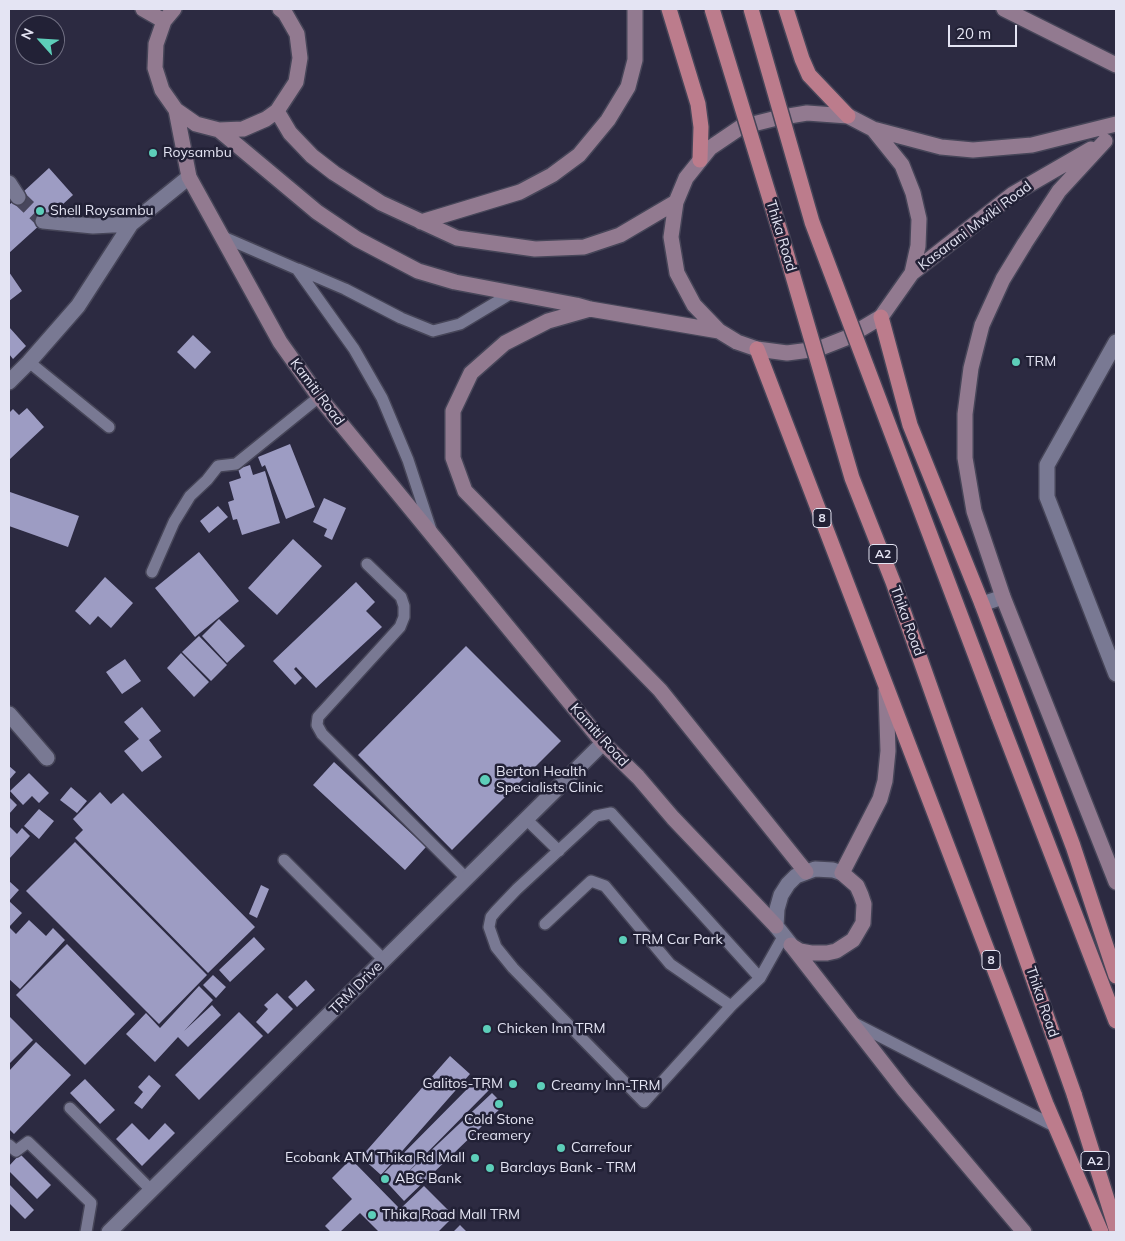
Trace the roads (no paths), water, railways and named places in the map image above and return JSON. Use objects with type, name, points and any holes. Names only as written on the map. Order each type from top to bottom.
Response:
[{"type":"highway","points":[[669,9],[698,104],[701,128],[700,160]]},
{"type":"highway","name":"Thika Road","points":[[712,9],[852,478],[897,591],[1074,1094],[1116,1228]]},
{"type":"highway","points":[[751,9],[812,222],[1116,1021]]},
{"type":"highway","points":[[786,9],[802,60],[809,74],[848,116]]},
{"type":"highway","points":[[881,317],[910,425],[982,604],[1072,846],[1116,976]]},
{"type":"highway","name":"8","points":[[757,349],[1056,1127],[1101,1232]]},
{"type":"main road","points":[[143,9],[164,21]]},
{"type":"main road","name":"Kamiti Road","points":[[174,9],[164,21],[156,44],[155,68],[162,90],[176,110],[196,124],[219,130],[243,129],[266,120],[278,111],[296,82],[300,58],[297,34],[285,13],[280,9]]},
{"type":"main road","points":[[421,222],[520,192],[552,175],[579,155],[608,120],[628,87],[635,60],[635,9]]},
{"type":"main road","points":[[1004,9],[1116,65]]},
{"type":"main road","name":"Kamiti Road","points":[[176,110],[189,176],[280,342],[319,397],[603,743],[638,777],[673,818],[783,936]]},
{"type":"main road","points":[[278,111],[290,133],[312,156],[334,173],[381,203],[457,238],[535,250],[584,248],[620,235],[676,202]]},
{"type":"main road","points":[[873,129],[902,165],[913,193],[919,219],[918,246],[912,273],[881,317],[846,338],[818,350],[787,353],[757,349],[737,342],[719,331],[694,305],[677,273],[671,237],[676,202],[686,178],[710,148],[741,127],[807,113],[848,116],[873,129],[941,147],[973,150],[1032,144],[1116,124]]},
{"type":"main road","name":"Kamiti Road","points":[[219,130],[317,212],[357,239],[418,271],[455,282],[510,294],[576,305],[590,310],[719,331]]},
{"type":"main road","points":[[1110,137],[1059,191],[1003,278],[982,325],[971,368],[965,414],[965,458],[974,512],[1003,597],[1116,882]]},
{"type":"main road","name":"Kasarani Mwiki Road","points":[[912,273],[1014,194],[1110,137]]},
{"type":"main road","points":[[590,310],[548,321],[505,342],[471,373],[453,411],[453,458],[465,491],[660,690],[806,872]]},
{"type":"main road","points":[[783,936],[800,951],[827,953],[845,946],[859,932],[863,923],[864,904],[857,886],[842,873],[873,815],[885,781],[888,751],[886,686]]},
{"type":"main road","points":[[783,936],[904,1090],[1024,1232]]},
{"type":"street","points":[[9,382],[78,306],[131,224],[189,176]]},
{"type":"street","points":[[9,183],[18,196]]},
{"type":"street","points":[[43,221],[93,226],[131,224]]},
{"type":"street","points":[[1115,666],[1047,497],[1047,465],[1116,342]]},
{"type":"street","points":[[982,604],[1003,597]]},
{"type":"street","points":[[9,714],[47,758]]},
{"type":"street","name":"TRM Drive","points":[[109,1232],[603,743]]},
{"type":"street","points":[[783,936],[777,909],[780,895],[792,880],[806,872],[824,868],[842,873]]},
{"type":"lane","points":[[222,236],[345,289],[401,318],[433,331],[460,324],[510,294]]},
{"type":"lane","name":"Kamiti Road","points":[[297,269],[354,349],[382,398],[408,460],[432,534]]},
{"type":"lane","points":[[29,362],[109,427]]},
{"type":"lane","points":[[152,572],[174,522],[190,496],[207,480],[218,466],[236,464],[319,397]]},
{"type":"lane","points":[[367,564],[401,596],[404,606],[404,617],[400,627],[318,717],[317,725],[322,734],[466,878]]},
{"type":"lane","points":[[760,978],[611,813],[596,816],[517,889],[496,911],[489,927],[496,947],[513,968],[644,1102],[731,1006],[760,978],[783,936]]},
{"type":"lane","points":[[526,819],[558,851]]},
{"type":"lane","points":[[284,860],[384,960]]},
{"type":"lane","points":[[545,924],[591,881],[604,886],[670,964],[731,1006]]},
{"type":"lane","points":[[852,1022],[1056,1127]]},
{"type":"lane","points":[[70,1108],[151,1190]]},
{"type":"lane","points":[[9,1145],[16,1152],[28,1142],[91,1203],[86,1232]]},
{"type":"tunnel","points":[[18,197],[43,221]]},
{"type":"place","name":"Roysambu","points":[[153,153]]},
{"type":"place","name":"Shell Roysambu","points":[[40,211]]},
{"type":"place","name":"TRM","points":[[1016,362]]},
{"type":"place","name":"Berton Health Specialists Clinic","points":[[485,780]]},
{"type":"place","name":"TRM Car Park","points":[[623,940]]},
{"type":"place","name":"Chicken Inn TRM","points":[[487,1029]]},
{"type":"place","name":"Galitos-TRM","points":[[513,1084]]},
{"type":"place","name":"Creamy Inn-TRM","points":[[541,1086]]},
{"type":"place","name":"Cold Stone Creamery","points":[[499,1104]]},
{"type":"place","name":"Carrefour","points":[[561,1148]]},
{"type":"place","name":"Ecobank ATM Thika Rd Mall","points":[[475,1158]]},
{"type":"place","name":"Barclays Bank - TRM","points":[[490,1168]]},
{"type":"place","name":"ABC Bank","points":[[385,1179]]},
{"type":"place","name":"Thika Road Mall TRM","points":[[372,1215]]}]
